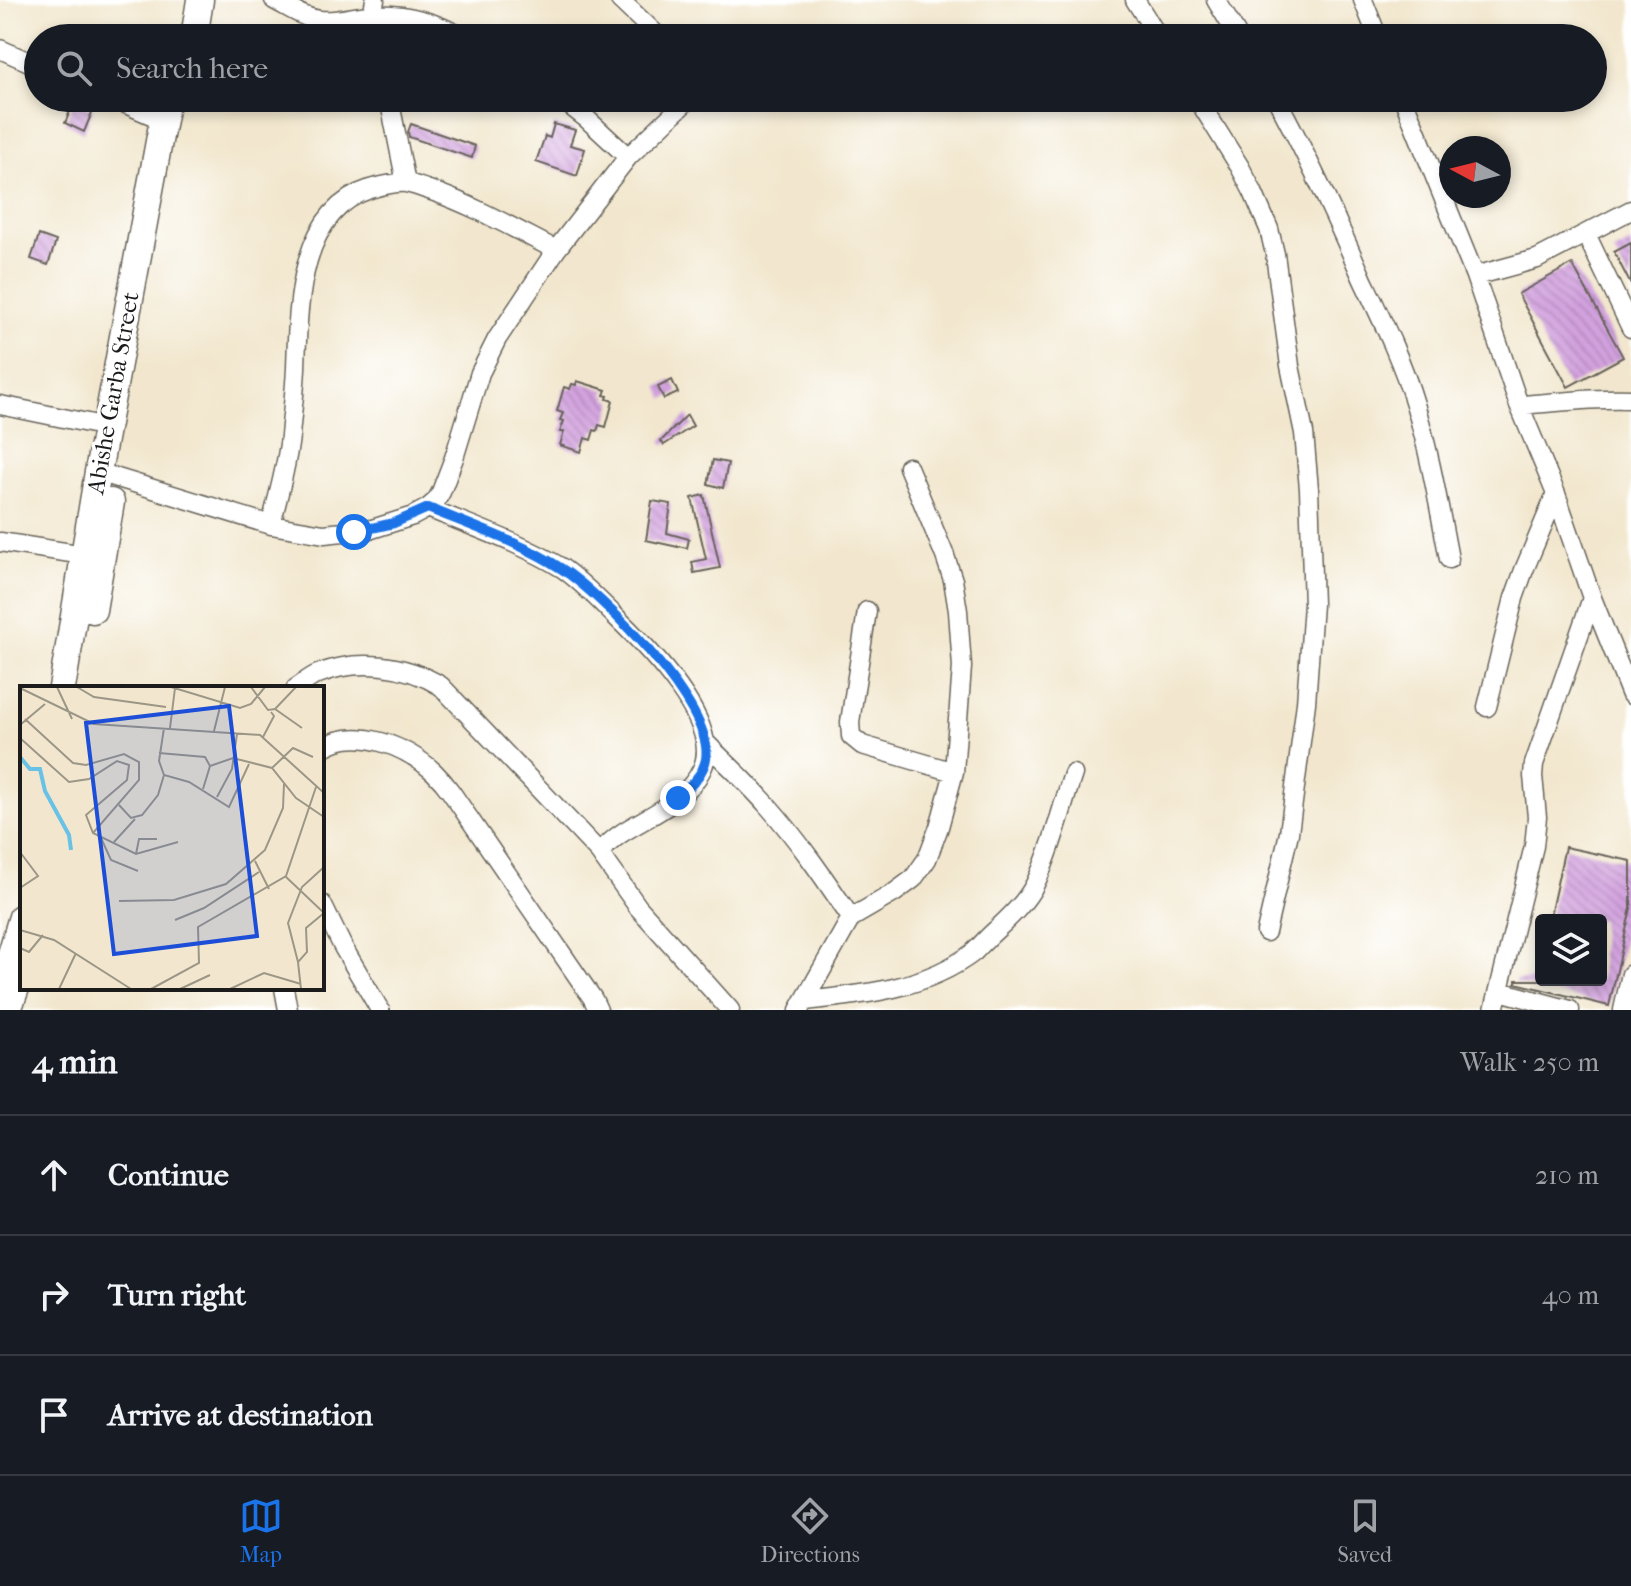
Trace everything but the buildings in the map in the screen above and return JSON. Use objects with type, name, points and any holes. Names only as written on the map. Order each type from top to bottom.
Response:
[{"type":"highway","points":[[180,24],[184,0]]},
{"type":"highway","points":[[196,24],[200,0]]},
{"type":"highway","name":"Abishe Garba Street","points":[[62,686],[84,555],[107,474],[107,427],[164,112]]},
{"type":"highway","name":"Abishe Garba Street","points":[[80,686],[107,474],[180,112]]},
{"type":"highway","points":[[0,981],[20,924]]},
{"type":"highway","points":[[8,1010],[20,977]]},
{"type":"street","points":[[274,0],[321,20],[374,7],[436,24]]},
{"type":"street","points":[[620,0],[645,24]]},
{"type":"street","points":[[1135,0],[1150,24]]},
{"type":"street","points":[[1216,0],[1231,24]]},
{"type":"street","points":[[1363,0],[1372,24]]},
{"type":"street","points":[[0,49],[24,60]]},
{"type":"street","points":[[392,112],[406,183]]},
{"type":"street","points":[[576,112],[628,157]]},
{"type":"street","points":[[107,474],[271,525],[324,534],[354,532],[394,523],[428,508],[436,501],[448,476],[485,361],[497,339],[556,250],[628,157],[675,112]]},
{"type":"street","points":[[1206,112],[1240,167],[1269,229],[1290,366],[1304,433],[1309,489],[1313,604],[1310,666],[1289,833],[1266,932]]},
{"type":"street","points":[[1284,112],[1348,245],[1409,387],[1429,457],[1449,559]]},
{"type":"street","points":[[1409,112],[1475,276],[1519,405],[1556,494],[1592,598],[1631,695]]},
{"type":"street","points":[[271,525],[288,452],[301,289],[317,236],[327,219],[345,200],[374,188],[406,183],[462,203],[556,250]]},
{"type":"street","points":[[1475,276],[1537,259],[1631,210]]},
{"type":"street","points":[[1586,234],[1631,328]]},
{"type":"street","points":[[1519,405],[1600,397],[1631,399]]},
{"type":"street","points":[[0,405],[107,427]]},
{"type":"street","points":[[802,1006],[851,918],[913,879],[927,859],[954,772],[962,667],[958,611],[945,556],[908,467]]},
{"type":"street","points":[[1487,707],[1514,598],[1556,494]]},
{"type":"street","points":[[428,508],[504,539],[561,568],[588,589],[648,649],[679,687],[706,743],[775,815],[810,858],[851,918]]},
{"type":"street","points":[[0,542],[84,555]]},
{"type":"street","points":[[1494,1010],[1534,846],[1537,817],[1534,764],[1592,598]]},
{"type":"street","points":[[867,611],[850,722],[851,736],[862,745],[954,772]]},
{"type":"street","points":[[299,686],[317,675],[349,667],[388,665],[423,675],[441,686],[599,852],[638,907],[730,1010]]},
{"type":"street","points":[[324,747],[342,739],[378,741],[400,749],[433,772],[451,792],[598,1010]]},
{"type":"street","points":[[599,852],[690,787],[703,767],[706,743]]},
{"type":"street","points":[[802,1006],[874,993],[913,982],[943,971],[973,952],[1013,914],[1034,886],[1073,774]]},
{"type":"street","points":[[324,908],[380,1010]]},
{"type":"street","points":[[1623,1010],[1631,974]]},
{"type":"street","points":[[284,990],[288,1010]]},
{"type":"street","points":[[1500,991],[1570,1010]]},
{"type":"route","points":[[354,532],[394,523],[428,508],[504,539],[561,568],[588,589],[648,649],[679,687],[700,728],[706,743],[703,767],[699,776],[678,798]]}]
